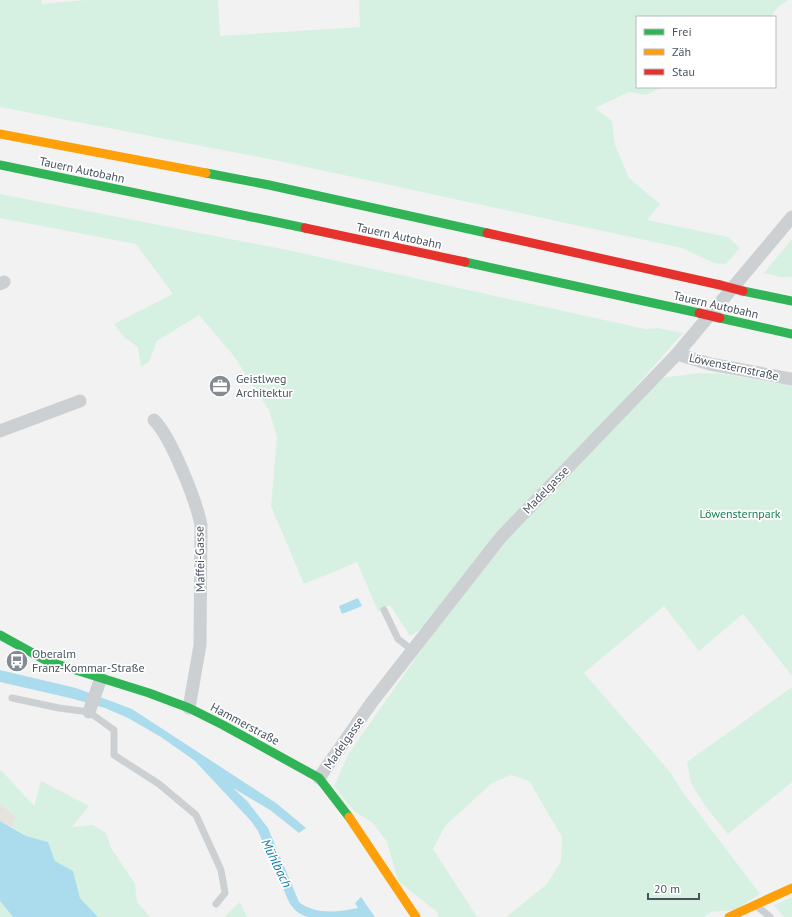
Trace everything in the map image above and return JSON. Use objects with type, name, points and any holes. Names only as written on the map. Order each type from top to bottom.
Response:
[{"type":"main road","name":"Tauern Autobahn","points":[[0,134],[269,185],[792,302]]},
{"type":"main road","name":"Tauern Autobahn","points":[[0,165],[302,227],[792,334]]},
{"type":"main road","name":"Hammerstraße","points":[[0,636],[38,657],[100,682],[149,693],[189,708],[224,725],[318,778],[360,832],[416,917]]},
{"type":"main road","points":[[729,917],[792,888]]},
{"type":"street","name":"Madelgasse","points":[[318,778],[372,702],[500,537],[677,354],[792,217]]},
{"type":"street","name":"Löwensternstraße","points":[[677,354],[710,364],[792,379]]},
{"type":"street","points":[[0,430],[80,401]]},
{"type":"street","name":"Maffei-Gasse","points":[[154,420],[162,428],[184,475],[198,512],[201,525],[200,645],[189,708]]},
{"type":"street","points":[[90,709],[100,682]]},
{"type":"lane","points":[[384,610],[398,639],[412,650]]},
{"type":"lane","points":[[12,698],[60,708],[90,709],[114,730],[114,755],[159,784],[196,815],[221,870],[225,893],[216,904]]},
{"type":"lane","points":[[756,904],[770,917]]},
{"type":"green space","points":[[0,0],[42,0],[42,4],[86,0],[218,0],[220,36],[360,27],[359,0],[788,0],[777,8],[772,16],[636,16],[636,88],[660,88],[646,95],[629,92],[595,108],[612,121],[615,145],[629,178],[660,204],[647,220],[728,237],[740,248],[726,264],[714,263],[682,248],[274,160],[0,107]]},
{"type":"green space","points":[[0,194],[297,252],[645,329],[658,328],[683,333],[614,411],[493,538],[420,630],[410,636],[390,605],[378,611],[357,562],[304,584],[271,506],[277,437],[269,410],[233,355],[199,315],[157,341],[149,362],[141,367],[138,347],[124,337],[114,324],[173,294],[136,244],[0,218]]},
{"type":"green space","points":[[792,239],[792,277],[780,277],[764,273]]},
{"type":"green space","name":"Löwensternpark","points":[[700,373],[725,374],[792,386],[792,676],[743,614],[699,651],[664,606],[584,673],[671,773],[682,791],[760,894],[735,910],[711,912],[704,917],[506,917],[547,884],[561,861],[562,837],[529,781],[511,775],[492,783],[445,826],[433,849],[477,917],[438,917],[437,912],[398,881],[387,842],[373,823],[355,812],[334,786],[349,753],[429,639],[504,542],[660,378]]},
{"type":"green space","points":[[792,687],[792,782],[728,834],[706,807],[691,783],[687,762]]},
{"type":"green space","points":[[0,769],[34,806],[41,781],[89,806],[72,827],[93,825],[106,833],[111,848],[135,884],[137,902],[150,917],[98,917],[80,898],[73,871],[55,861],[48,842],[26,836],[12,827],[16,816],[0,804]]},
{"type":"green space","points":[[792,897],[792,917],[784,917],[774,905]]},
{"type":"green space","points":[[0,901],[13,917],[0,917]]},
{"type":"green space","points":[[240,902],[247,917],[224,917]]},
{"type":"sand","points":[[0,804],[16,816],[12,827],[0,821]]},
{"type":"water","points":[[358,598],[362,606],[342,614],[339,606]]},
{"type":"water","name":"Mühlbach","points":[[0,670],[76,688],[132,709],[276,803],[306,828],[299,833],[270,810],[233,788],[247,801],[268,828],[299,902],[319,911],[343,911],[358,908],[355,903],[361,897],[375,917],[308,917],[299,913],[289,902],[258,831],[251,821],[195,761],[161,737],[128,718],[105,708],[74,699],[0,682]]},
{"type":"water","points":[[0,821],[26,836],[48,842],[55,861],[73,871],[80,898],[98,917],[13,917],[0,901]]},
{"type":"traffic: fast","points":[[0,165],[305,228]]},
{"type":"traffic: fast","points":[[206,173],[269,185],[487,233]]},
{"type":"traffic: fast","points":[[465,262],[699,313]]},
{"type":"traffic: fast","points":[[743,291],[792,301]]},
{"type":"traffic: fast","points":[[720,318],[792,334]]},
{"type":"traffic: fast","points":[[0,635],[47,661],[149,693],[189,708],[223,725],[319,778],[349,817]]},
{"type":"traffic: slow","points":[[0,134],[206,173]]},
{"type":"traffic: slow","points":[[349,817],[416,917]]},
{"type":"traffic: slow","points":[[729,917],[792,888]]},
{"type":"traffic: jam","points":[[305,228],[465,262]]},
{"type":"traffic: jam","points":[[487,233],[720,285]]},
{"type":"traffic: jam","points":[[720,285],[743,291]]},
{"type":"traffic: jam","points":[[699,313],[720,318]]},
{"type":"place","name":"Geistlweg Architektur","points":[[220,386]]},
{"type":"place","name":"Oberalm Franz-Kommar-Straße","points":[[17,661]]}]
